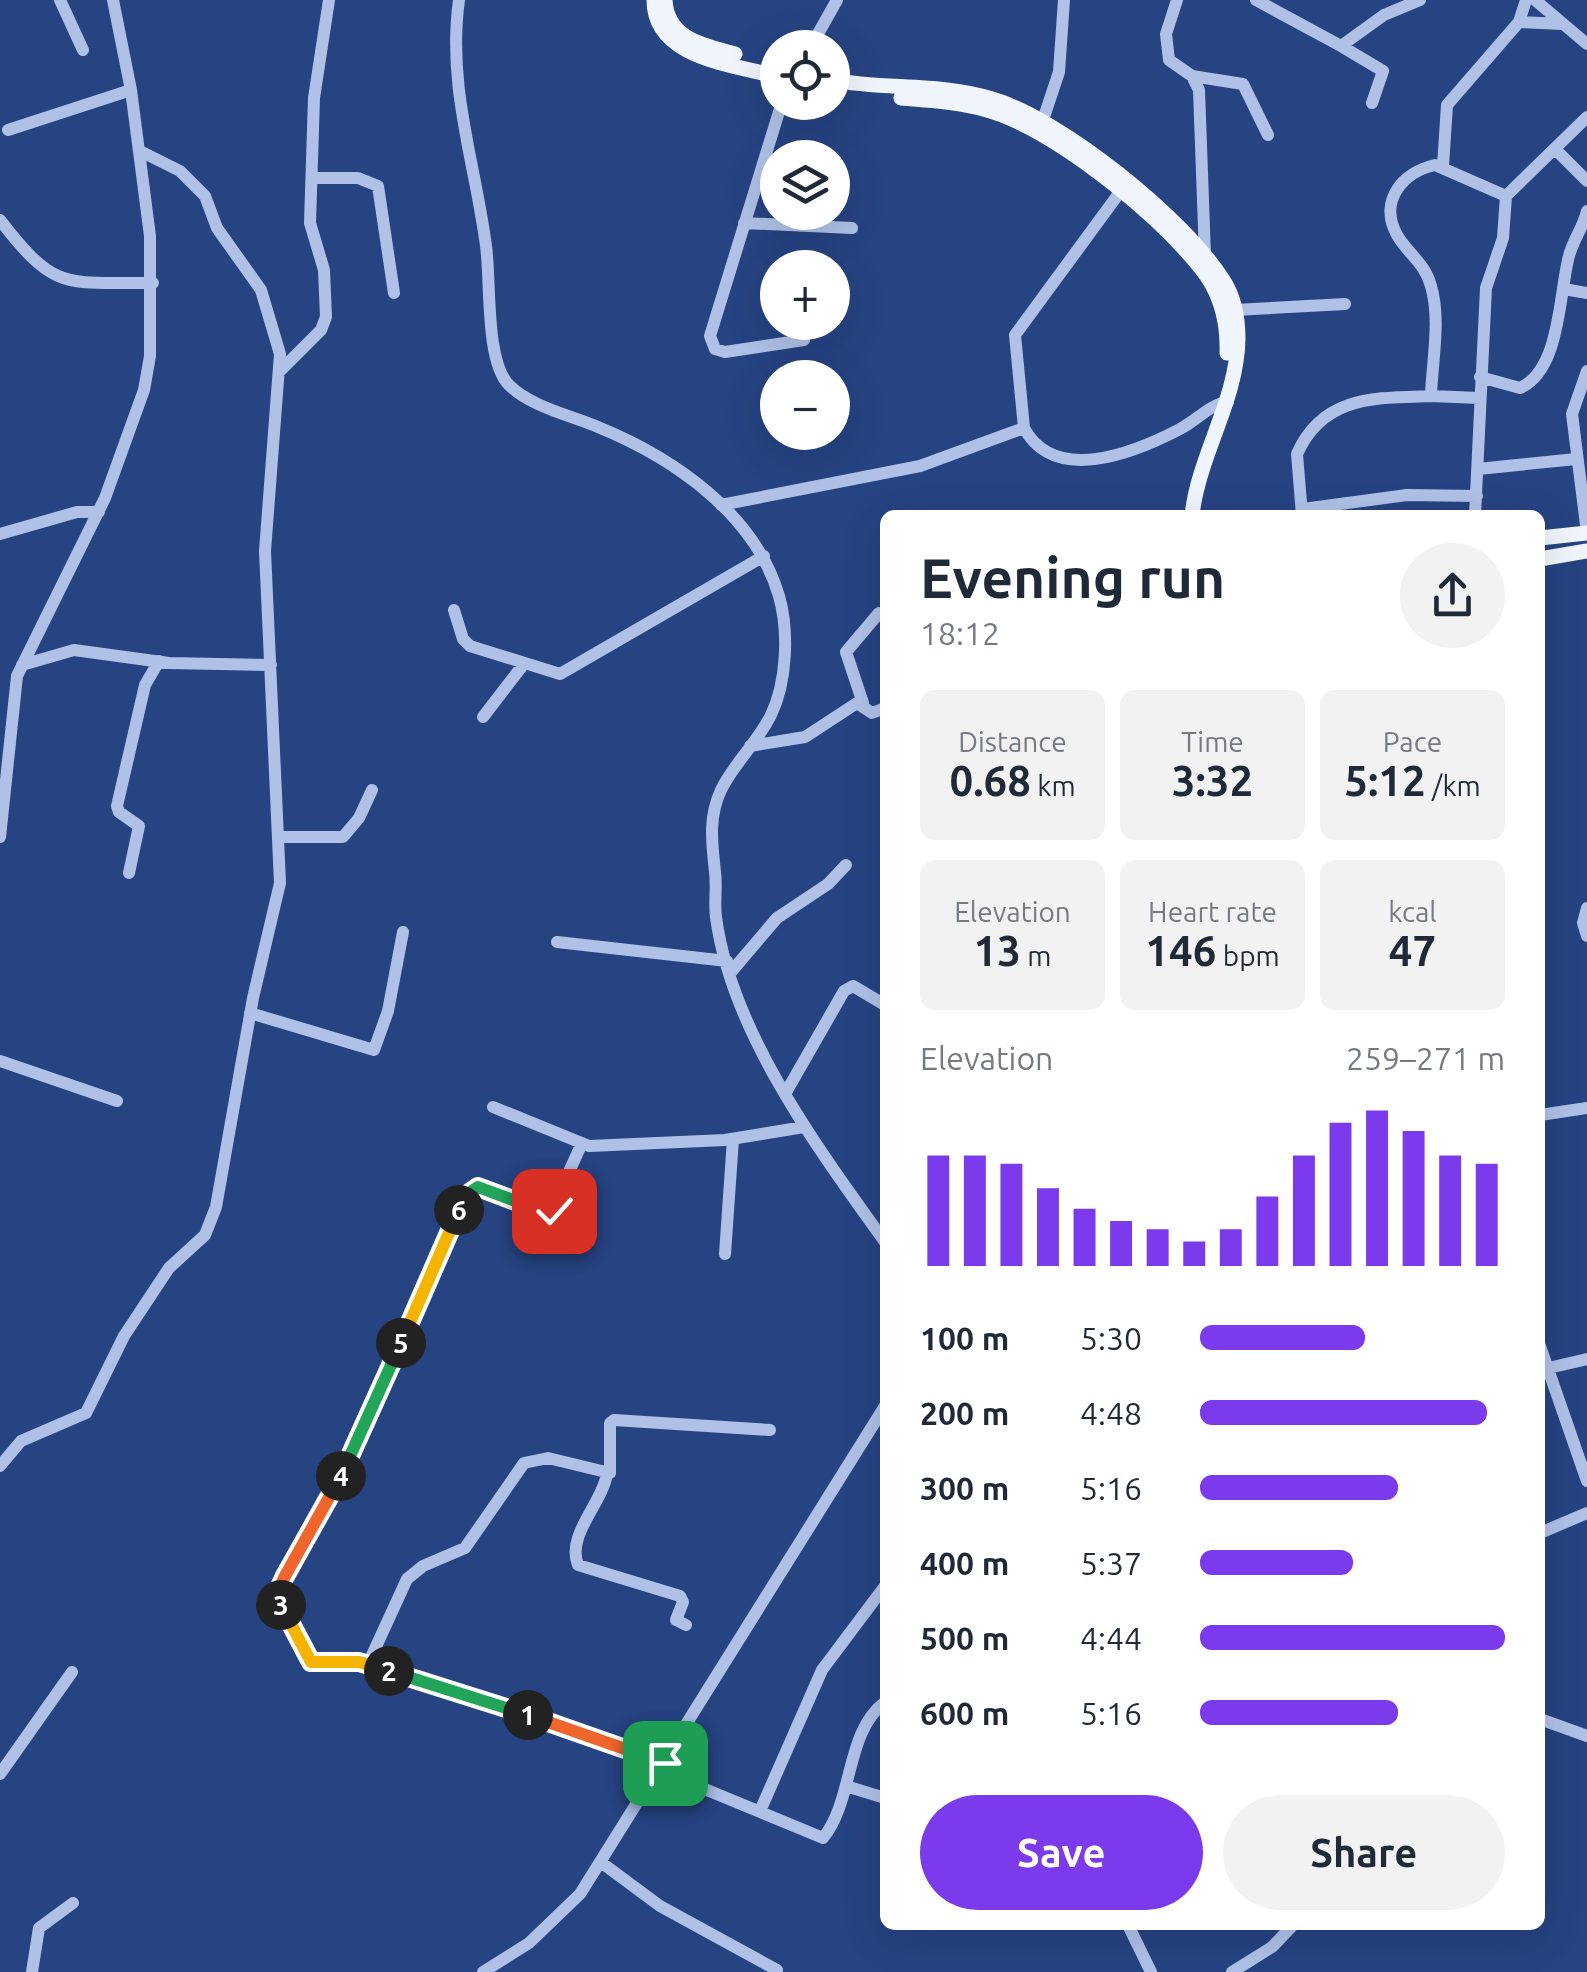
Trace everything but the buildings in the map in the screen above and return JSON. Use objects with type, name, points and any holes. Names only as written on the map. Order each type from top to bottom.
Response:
[{"type":"main road","points":[[654,0],[661,33],[678,47],[760,72]]},
{"type":"main road","points":[[665,0],[669,22],[686,38],[760,61]]},
{"type":"main road","points":[[850,83],[971,100],[1043,120],[1122,178],[1205,256],[1224,281],[1236,310],[1237,359],[1200,475],[1193,510]]},
{"type":"main road","points":[[850,91],[971,100],[1033,130],[1120,192],[1200,267],[1214,289],[1224,313],[1228,339],[1224,406]]},
{"type":"main road","points":[[1545,537],[1587,533]]},
{"type":"main road","points":[[1545,558],[1587,552]]},
{"type":"street","points":[[60,0],[83,50]]},
{"type":"street","points":[[0,837],[8,785],[12,705],[22,664],[99,512],[144,390],[153,283],[140,150],[113,0]]},
{"type":"street","points":[[279,372],[321,330],[326,316],[324,270],[310,223],[316,76],[329,0]]},
{"type":"street","points":[[459,0],[455,46],[458,103],[486,241],[498,366],[514,389],[640,446],[721,504],[751,534],[780,598],[784,658],[772,713],[720,792],[711,830],[715,914],[729,966],[785,1094],[880,1235]]},
{"type":"street","points":[[820,30],[838,0]]},
{"type":"street","points":[[1043,120],[1059,72],[1064,0]]},
{"type":"street","points":[[1177,0],[1166,48],[1169,60],[1192,76],[1243,84],[1268,135]]},
{"type":"street","points":[[1256,0],[1383,71],[1372,103]]},
{"type":"street","points":[[1341,46],[1384,15],[1420,0]]},
{"type":"street","points":[[1444,166],[1448,105],[1519,22],[1526,0]]},
{"type":"street","points":[[1535,0],[1587,44]]},
{"type":"street","points":[[1519,22],[1563,24]]},
{"type":"street","points":[[1192,76],[1199,90],[1205,256]]},
{"type":"street","points":[[8,130],[131,90]]},
{"type":"street","points":[[1314,510],[1407,494],[1478,508],[1486,288],[1503,238],[1506,196],[1587,117]]},
{"type":"street","points":[[776,120],[710,342],[715,350],[742,352],[804,340]]},
{"type":"street","points":[[0,1466],[21,1441],[86,1413],[124,1336],[169,1268],[206,1234],[216,1207],[238,1101],[250,1013],[276,908],[279,837],[265,551],[280,354],[261,290],[217,228],[205,196],[180,171],[140,150]]},
{"type":"street","points":[[1556,150],[1587,180]]},
{"type":"street","points":[[1431,396],[1432,289],[1424,266],[1394,230],[1392,208],[1403,178],[1426,167],[1444,166],[1506,196]]},
{"type":"street","points":[[312,178],[366,179],[378,186],[394,294]]},
{"type":"street","points":[[1120,192],[1015,335],[1024,428],[1044,452],[1080,462],[1179,430],[1224,406]]},
{"type":"street","points":[[1480,377],[1526,386],[1549,350],[1568,259],[1587,211]]},
{"type":"street","points":[[0,220],[51,276],[78,282],[153,283]]},
{"type":"street","points":[[744,223],[852,228]]},
{"type":"street","points":[[1564,289],[1587,292]]},
{"type":"street","points":[[1236,310],[1345,304]]},
{"type":"street","points":[[1587,371],[1573,401],[1587,533]]},
{"type":"street","points":[[1302,510],[1296,454],[1332,410],[1366,398],[1479,398]]},
{"type":"street","points":[[721,504],[909,469],[1024,428]]},
{"type":"street","points":[[1478,469],[1579,451]]},
{"type":"street","points":[[0,534],[78,512],[99,512]]},
{"type":"street","points":[[454,610],[465,642],[523,666],[568,672],[764,556]]},
{"type":"street","points":[[879,613],[846,652],[864,704],[872,713],[880,710]]},
{"type":"street","points":[[22,664],[74,650],[159,661],[271,665]]},
{"type":"street","points":[[129,873],[139,826],[118,812],[117,806],[145,685],[159,661]]},
{"type":"street","points":[[482,717],[523,666]]},
{"type":"street","points":[[750,746],[806,737],[851,706],[864,704]]},
{"type":"street","points":[[0,730],[12,705]]},
{"type":"street","points":[[279,837],[342,836],[359,818],[372,790]]},
{"type":"street","points":[[729,966],[785,911],[828,884],[846,865]]},
{"type":"street","points":[[1587,908],[1583,924],[1587,936]]},
{"type":"street","points":[[250,1013],[374,1050],[388,1011],[403,932]]},
{"type":"street","points":[[557,942],[729,966]]},
{"type":"street","points":[[785,1094],[844,991],[854,986],[880,1002]]},
{"type":"street","points":[[0,1062],[117,1101]]},
{"type":"street","points":[[493,1107],[582,1143],[733,1139],[804,1127]]},
{"type":"street","points":[[1545,1115],[1587,1108]]},
{"type":"street","points":[[725,1254],[733,1139]]},
{"type":"street","points":[[582,1143],[550,1214],[485,1188],[471,1190],[464,1197],[337,1487],[279,1588],[280,1604],[311,1662],[368,1664],[663,1767],[823,1838],[849,1787],[863,1730],[880,1708]]},
{"type":"street","points":[[1545,1370],[1587,1359]]},
{"type":"street","points":[[1545,1373],[1587,1481]]},
{"type":"street","points":[[483,1972],[545,1929],[580,1894],[663,1767],[794,1546],[880,1414]]},
{"type":"street","points":[[686,1626],[676,1620],[683,1602],[680,1596],[578,1565],[575,1545],[613,1465],[611,1421],[770,1430]]},
{"type":"street","points":[[368,1664],[407,1579],[423,1566],[465,1548],[524,1463],[548,1458],[607,1474]]},
{"type":"street","points":[[1545,1532],[1587,1512]]},
{"type":"street","points":[[760,1811],[822,1670],[880,1593]]},
{"type":"street","points":[[0,1774],[72,1672]]},
{"type":"street","points":[[1545,1721],[1587,1736]]},
{"type":"street","points":[[849,1787],[880,1796]]},
{"type":"street","points":[[602,1862],[660,1906],[777,1970]]},
{"type":"street","points":[[32,1972],[39,1928],[72,1902]]},
{"type":"street","points":[[1130,1930],[1151,1972]]},
{"type":"street","points":[[1232,1972],[1272,1946],[1287,1930]]},
{"type":"route","points":[[554,1211],[550,1214],[485,1188],[471,1190],[464,1197],[445,1248],[337,1487],[279,1588],[280,1604],[311,1662],[368,1664],[637,1750],[665,1763]]}]
